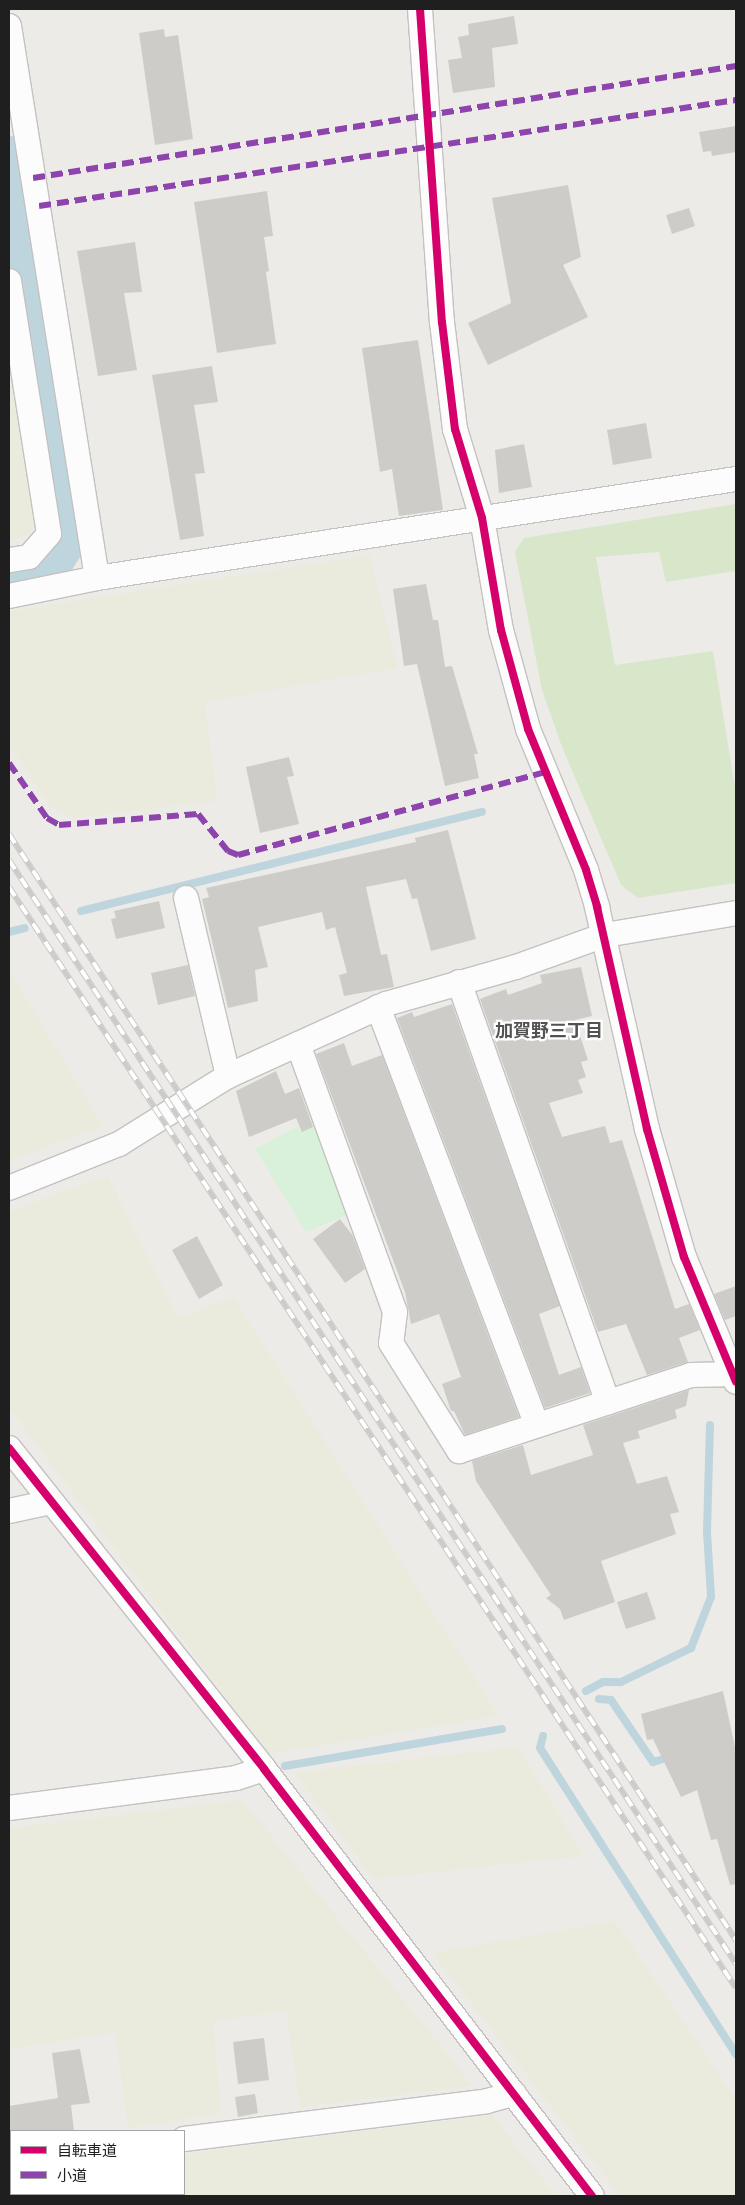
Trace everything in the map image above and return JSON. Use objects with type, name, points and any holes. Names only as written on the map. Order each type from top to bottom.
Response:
[{"type":"street","points":[[298,1044],[395,1312],[391,1343],[459,1450],[691,1375],[735,1377],[704,1310],[663,1186],[613,988],[604,935],[586,870],[528,729],[501,630],[482,518],[455,429],[441,302],[420,9]]},
{"type":"street","points":[[9,26],[97,578]]},
{"type":"street","points":[[9,281],[49,534],[29,557],[9,560]]},
{"type":"street","points":[[9,596],[97,578],[736,479]]},
{"type":"street","points":[[186,898],[228,1076]]},
{"type":"street","points":[[9,1188],[119,1144],[228,1076],[378,1007],[533,962],[604,935],[736,913]]},
{"type":"street","points":[[459,982],[608,1402]]},
{"type":"street","points":[[378,1007],[537,1426]]},
{"type":"street","points":[[9,1448],[264,1769],[592,2196]]},
{"type":"street","points":[[9,1511],[51,1502]]},
{"type":"street","points":[[9,1808],[236,1778],[264,1769]]},
{"type":"street","points":[[185,2139],[487,2101],[514,2094]]},
{"type":"shaded area","points":[[9,339],[38,526],[26,537],[9,540]]},
{"type":"shaded area","points":[[370,555],[397,668],[205,702],[217,801],[75,818],[50,807],[9,744],[9,611]]},
{"type":"shaded area","points":[[9,970],[103,1126],[9,1161]]},
{"type":"shaded area","points":[[108,1176],[178,1318],[233,1297],[499,1716],[268,1754],[9,1408],[9,1211]]},
{"type":"shaded area","points":[[518,1747],[584,1856],[374,1879],[294,1773]]},
{"type":"shaded area","points":[[242,1800],[473,2086],[300,2107],[286,2011],[213,2021],[221,2113],[128,2128],[115,2032],[9,2049],[9,1828]]},
{"type":"shaded area","points":[[615,1921],[736,2100],[736,2196],[620,2196],[432,1953]]},
{"type":"shaded area","points":[[492,2115],[556,2196],[9,2196],[10,2186],[10,2195],[185,2195],[185,2154]]},
{"type":"green space","points":[[736,504],[736,571],[666,582],[659,552],[596,557],[615,665],[713,651],[736,794],[736,883],[638,898],[621,885],[562,747],[542,690],[515,552],[524,538]]},
{"type":"green space","points":[[317,1116],[353,1212],[306,1232],[255,1149]]},
{"type":"building","points":[[514,16],[518,44],[492,48],[495,87],[453,93],[448,60],[462,58],[458,37],[469,35],[468,24]]},
{"type":"building","points":[[164,29],[165,37],[178,35],[193,139],[155,145],[139,33]]},
{"type":"building","points":[[736,126],[736,152],[712,156],[711,151],[703,152],[699,132]]},
{"type":"building","points":[[568,185],[581,257],[563,265],[588,317],[488,365],[468,323],[511,303],[492,198]]},
{"type":"building","points":[[267,191],[273,236],[264,237],[269,271],[266,272],[276,344],[217,353],[194,202]]},
{"type":"building","points":[[689,208],[695,226],[672,234],[666,215]]},
{"type":"building","points":[[135,242],[142,292],[124,293],[137,370],[98,376],[77,251]]},
{"type":"building","points":[[418,340],[443,510],[399,516],[392,469],[380,472],[362,348]]},
{"type":"building","points":[[212,366],[218,402],[194,405],[205,473],[195,474],[204,536],[180,540],[152,375]]},
{"type":"building","points":[[646,423],[652,458],[613,465],[607,430]]},
{"type":"building","points":[[524,444],[532,487],[499,493],[495,450]]},
{"type":"building","points":[[426,584],[433,620],[438,620],[445,667],[452,666],[478,754],[474,754],[479,778],[445,786],[417,664],[404,666],[393,589]]},
{"type":"building","points":[[289,757],[294,776],[287,777],[299,824],[260,833],[246,767]]},
{"type":"building","points":[[448,830],[476,939],[431,951],[417,898],[412,899],[406,879],[366,887],[381,955],[387,954],[394,987],[344,996],[339,975],[347,973],[335,927],[326,930],[322,912],[258,927],[268,967],[255,970],[258,1001],[228,1008],[202,899],[209,897],[206,888],[416,842],[415,838]]},
{"type":"building","points":[[159,901],[165,928],[116,939],[111,919],[116,918],[114,911]]},
{"type":"building","points":[[188,965],[195,996],[158,1005],[151,973]]},
{"type":"building","points":[[581,967],[592,1016],[575,1020],[588,1060],[581,1062],[586,1077],[578,1080],[583,1093],[549,1103],[562,1137],[605,1126],[610,1143],[622,1140],[675,1309],[689,1304],[700,1330],[679,1338],[688,1362],[647,1375],[626,1324],[598,1332],[480,999],[506,989],[508,995],[542,983],[540,975]]},
{"type":"building","points":[[452,1004],[560,1306],[539,1314],[559,1375],[581,1367],[590,1393],[545,1408],[397,1018],[412,1012],[414,1017]]},
{"type":"building","points":[[344,1043],[352,1066],[382,1055],[519,1417],[465,1435],[454,1411],[451,1411],[442,1384],[461,1377],[439,1314],[411,1324],[405,1292],[316,1054]]},
{"type":"building","points":[[276,1071],[285,1094],[299,1088],[313,1127],[302,1132],[296,1118],[249,1137],[236,1091]]},
{"type":"building","points":[[340,1219],[353,1236],[365,1269],[345,1283],[313,1239]]},
{"type":"building","points":[[197,1236],[223,1285],[199,1299],[172,1250]]},
{"type":"building","points":[[736,1286],[736,1316],[725,1320],[714,1294]]},
{"type":"building","points":[[689,1390],[686,1406],[675,1410],[677,1418],[638,1431],[640,1438],[623,1443],[637,1484],[667,1476],[679,1512],[670,1514],[676,1534],[601,1561],[615,1602],[564,1620],[560,1609],[546,1598],[551,1595],[476,1481],[472,1461],[523,1445],[531,1475],[593,1455],[583,1425]]},
{"type":"building","points":[[647,1592],[656,1619],[626,1629],[617,1602]]},
{"type":"building","points":[[723,1691],[736,1752],[736,1884],[730,1885],[717,1839],[711,1840],[697,1790],[681,1797],[653,1739],[647,1740],[641,1714]]},
{"type":"building","points":[[264,2038],[269,2080],[238,2084],[233,2042]]},
{"type":"building","points":[[80,2049],[90,2103],[71,2105],[74,2130],[9,2131],[9,2106],[58,2098],[52,2053]]},
{"type":"building","points":[[255,2094],[258,2113],[238,2117],[235,2097]]},
{"type":"waterway","points":[[9,158],[67,525],[64,541],[52,560],[33,573],[9,576]]},
{"type":"waterway","points":[[81,911],[482,812]]},
{"type":"waterway","points":[[9,932],[25,928]]},
{"type":"waterway","points":[[586,1691],[603,1682],[621,1682],[691,1648],[711,1597],[707,1531],[710,1425]]},
{"type":"waterway","points":[[599,1699],[611,1700],[653,1762],[671,1757]]},
{"type":"waterway","points":[[285,1766],[502,1729]]},
{"type":"waterway","points":[[543,1736],[540,1748],[736,2055]]},
{"type":"railway","points":[[9,834],[736,1940]]},
{"type":"railway","points":[[9,860],[736,1964]]},
{"type":"railway","points":[[9,887],[736,1988]]},
{"type":"marked path","points":[[33,178],[736,66]]},
{"type":"marked path","points":[[39,206],[736,100]]},
{"type":"marked path","points":[[9,763],[47,818],[59,825],[198,814],[228,851],[238,855],[546,772]]},
{"type":"cycle path","points":[[420,9],[442,322],[455,429],[482,518],[501,630],[528,729],[586,870],[597,907],[647,1129],[684,1257],[736,1382]]},
{"type":"cycle path","points":[[9,1448],[264,1769],[592,2196]]},
{"type":"district","name":"加賀野三丁目","points":[[549,1031]]}]
